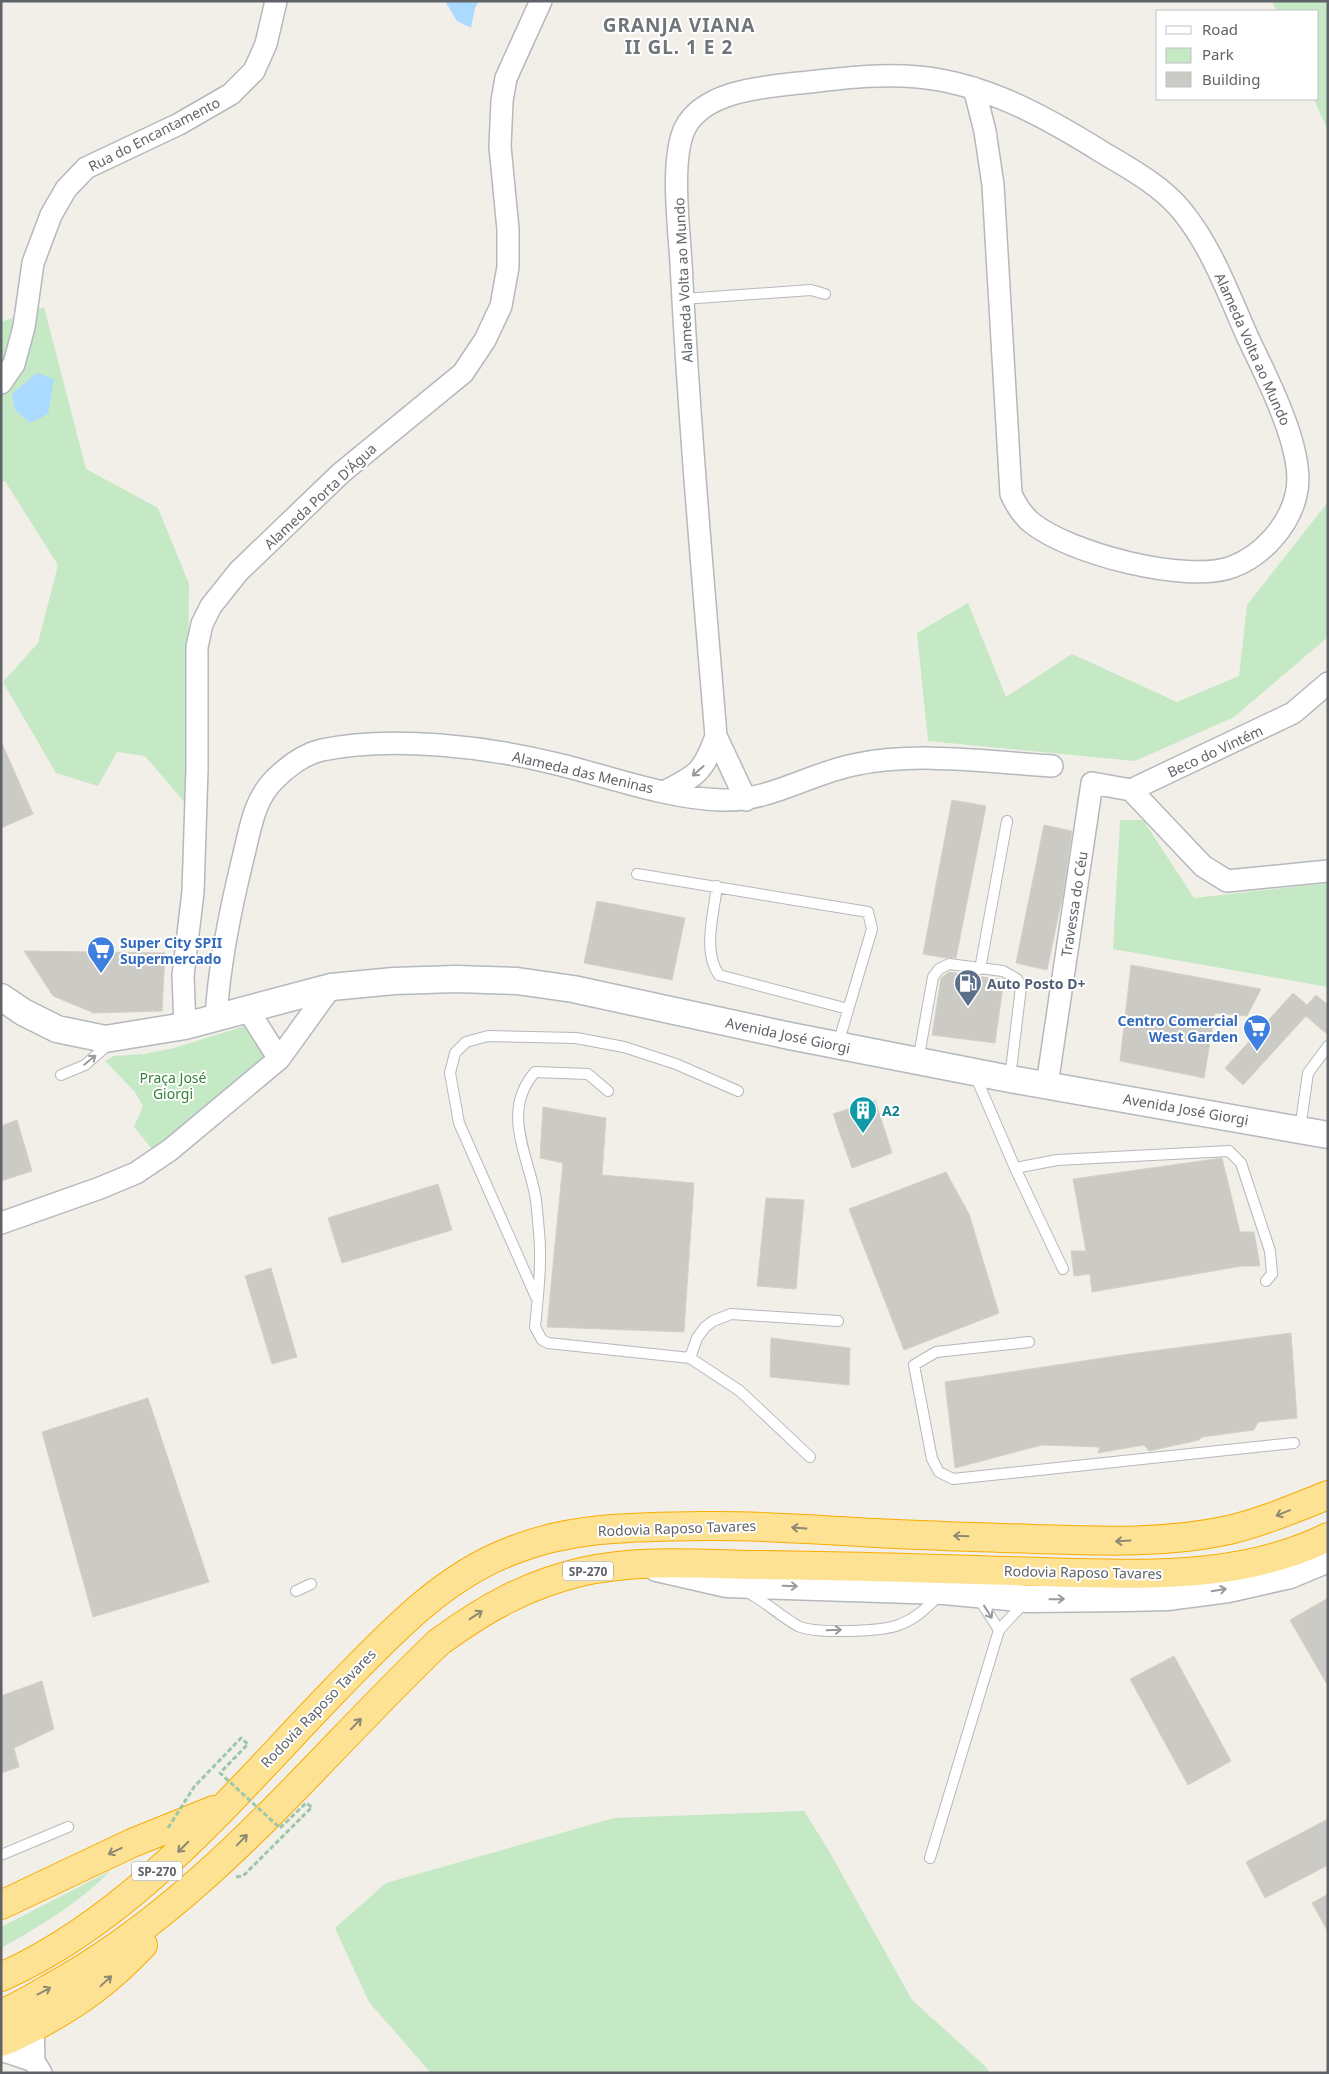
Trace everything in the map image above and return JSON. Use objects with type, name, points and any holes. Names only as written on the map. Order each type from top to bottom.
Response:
[{"type":"highway","name":"Rodovia Raposo Tavares","points":[[1,1977],[32,1963],[130,1895],[177,1853],[402,1622],[463,1576],[509,1551],[559,1535],[610,1528],[766,1525],[876,1533],[1113,1542],[1170,1538],[1227,1530],[1272,1518],[1328,1495]]},
{"type":"highway","name":"Rodovia Raposo Tavares","points":[[1,2014],[61,1982],[111,1952],[217,1866],[438,1642],[478,1613],[527,1588],[582,1572],[639,1564],[931,1567],[1168,1574],[1208,1572],[1263,1560],[1327,1555]]},
{"type":"highway","points":[[1,1905],[168,1828],[224,1805]]},
{"type":"highway","points":[[1,2042],[61,2013],[99,1987],[128,1961],[217,1866]]},
{"type":"street","name":"Rua do Encantamento","points":[[1,383],[14,364],[24,327],[33,262],[51,215],[66,189],[86,168],[179,124],[231,94],[254,71],[266,44],[276,1]]},
{"type":"street","name":"Alameda Porta D'Água","points":[[185,1026],[183,976],[193,892],[197,769],[197,646],[202,624],[211,606],[239,572],[341,473],[463,373],[485,340],[501,306],[508,266],[508,229],[500,147],[505,85],[515,54],[542,1]]},
{"type":"street","name":"Alameda Volta ao Mundo","points":[[746,800],[716,736],[683,299],[677,152],[685,127],[695,115],[724,96],[754,88],[853,77],[918,77],[974,88],[1009,100],[1069,131],[1139,175],[1179,206],[1207,246],[1286,420],[1296,462],[1297,493],[1279,532],[1250,558],[1228,569],[1198,572],[1158,570],[1102,555],[1050,535],[1031,523],[1018,509],[1011,494],[993,185],[985,132],[974,88]]},
{"type":"street","name":"Beco do Vintém","points":[[1131,790],[1293,713],[1328,684]]},
{"type":"street","name":"Alameda Volta ao Mundo","points":[[664,792],[682,783],[706,764],[716,736]]},
{"type":"street","name":"Alameda das Meninas","points":[[216,1018],[218,978],[228,924],[257,804],[272,782],[296,761],[321,750],[399,742],[532,758],[694,798],[746,800],[851,765],[886,760],[960,760],[1052,766]]},
{"type":"street","name":"Travessa do Céu","points":[[1047,1085],[1092,783],[1131,790]]},
{"type":"street","points":[[1131,790],[1203,866],[1228,881],[1328,871]]},
{"type":"street","name":"Avenida José Giorgi","points":[[1,997],[57,1029],[96,1038],[115,1039],[185,1026],[331,987],[394,980],[456,978],[517,981],[572,988],[918,1062],[1328,1135]]},
{"type":"street","points":[[1,1223],[100,1188],[136,1172],[170,1150],[279,1059],[331,987]]},
{"type":"street","points":[[248,1010],[279,1059]]},
{"type":"street","points":[[639,1564],[727,1584],[944,1591],[1028,1599],[1167,1597],[1200,1593],[1290,1575],[1327,1555]]},
{"type":"street","points":[[33,2027],[37,2067]]},
{"type":"street","points":[[1,2050],[37,2067]]},
{"type":"lane","points":[[683,299],[811,290],[825,294]]},
{"type":"lane","points":[[980,969],[1007,821]]},
{"type":"lane","points":[[637,874],[868,912],[872,929],[838,1045]]},
{"type":"lane","points":[[718,886],[710,952],[712,965],[719,975],[848,1009]]},
{"type":"lane","points":[[918,1062],[933,976],[939,969],[950,964],[1003,971],[1017,979],[1021,987],[1010,1079]]},
{"type":"lane","points":[[538,1300],[516,1247],[459,1123],[450,1073],[455,1053],[466,1042],[488,1036],[576,1038],[624,1047],[676,1064],[738,1091]]},
{"type":"lane","points":[[61,1075],[85,1065],[115,1039]]},
{"type":"lane","points":[[1300,1129],[1308,1073],[1328,1046]]},
{"type":"lane","points":[[608,1091],[588,1074],[535,1072],[525,1084],[519,1099],[517,1116],[520,1138],[535,1195],[539,1234],[538,1300],[535,1327],[538,1335],[548,1343],[690,1358],[740,1391],[810,1457]]},
{"type":"lane","points":[[973,1072],[1063,1270]]},
{"type":"lane","points":[[1015,1168],[1057,1160],[1230,1152],[1241,1163],[1270,1251],[1272,1274],[1266,1281]]},
{"type":"lane","points":[[690,1358],[697,1338],[705,1327],[713,1321],[732,1314],[838,1321]]},
{"type":"lane","points":[[1029,1342],[936,1352],[914,1365],[932,1459],[939,1472],[953,1479],[1294,1443]]},
{"type":"lane","points":[[296,1591],[311,1584]]},
{"type":"lane","points":[[727,1584],[753,1595],[799,1626],[813,1631],[885,1629],[899,1625],[916,1617],[944,1591]]},
{"type":"lane","points":[[976,1594],[999,1630]]},
{"type":"lane","points":[[930,1858],[999,1630],[1028,1599]]},
{"type":"lane","points":[[1,1855],[68,1827]]},
{"type":"path","points":[[168,1828],[194,1787],[241,1738],[248,1744],[220,1773],[280,1828],[306,1803],[312,1806],[244,1876]]},
{"type":"green space","points":[[1328,1],[1328,131],[1314,100],[1319,100],[1319,10],[1276,10],[1272,2]]},
{"type":"green space","points":[[44,307],[86,469],[158,508],[189,584],[186,804],[145,756],[117,752],[98,786],[56,773],[3,682],[38,643],[58,565],[5,481],[1,481],[1,322]]},
{"type":"green space","points":[[1328,502],[1328,637],[1234,717],[1135,761],[928,741],[917,633],[968,603],[1006,697],[1072,654],[1177,702],[1239,676],[1247,605]]},
{"type":"green space","points":[[1120,820],[1143,820],[1194,898],[1328,883],[1328,987],[1113,949]]},
{"type":"green space","name":"Praça José Giorgi","points":[[248,1025],[258,1029],[266,1060],[152,1149],[134,1127],[143,1106],[135,1092],[105,1061],[114,1056],[145,1054],[174,1048]]},
{"type":"green space","points":[[804,1811],[829,1851],[912,2000],[985,2066],[990,2073],[431,2073],[369,2002],[335,1928],[386,1883],[614,1818]]},
{"type":"green space","points":[[110,1871],[72,1904],[1,1948],[1,1927]]},
{"type":"water","points":[[445,1],[479,1],[475,8],[471,28],[457,21]]},
{"type":"water","points":[[37,373],[54,379],[48,414],[30,423],[15,410],[12,394]]},
{"type":"building","points":[[1,741],[33,814],[1,828]]},
{"type":"building","points":[[952,800],[986,806],[956,958],[946,958],[923,954]]},
{"type":"building","points":[[1044,825],[1072,831],[1063,894],[1047,970],[1016,963]]},
{"type":"building","points":[[597,901],[685,918],[672,980],[584,963]]},
{"type":"building","name":"Super City SPII Supermercado","points":[[24,951],[165,953],[162,1011],[94,1013],[53,996]]},
{"type":"building","points":[[1131,965],[1261,989],[1247,1016],[1215,1013],[1204,1078],[1120,1061]]},
{"type":"building","name":"Auto Posto D+","points":[[949,972],[1004,980],[995,1043],[932,1035],[941,978]]},
{"type":"building","name":"Centro Comercial West Garden","points":[[1293,993],[1307,1005],[1316,995],[1328,1005],[1328,1035],[1306,1016],[1243,1085],[1225,1068]]},
{"type":"building","name":"A2","points":[[875,1100],[892,1153],[852,1168],[833,1114]]},
{"type":"building","points":[[543,1107],[606,1118],[602,1175],[694,1183],[684,1332],[547,1327],[563,1163],[540,1158]]},
{"type":"building","points":[[17,1120],[32,1171],[1,1181],[1,1126]]},
{"type":"building","points":[[1222,1158],[1240,1232],[1254,1232],[1260,1266],[1242,1266],[1092,1292],[1090,1274],[1074,1276],[1071,1251],[1086,1251],[1073,1179]]},
{"type":"building","points":[[946,1172],[969,1214],[999,1313],[904,1350],[849,1209]]},
{"type":"building","points":[[438,1184],[452,1230],[342,1263],[328,1218]]},
{"type":"building","points":[[766,1198],[804,1200],[796,1289],[757,1286]]},
{"type":"building","points":[[271,1268],[297,1357],[272,1364],[245,1276]]},
{"type":"building","points":[[1291,1333],[1297,1418],[1258,1422],[1254,1430],[1202,1437],[1199,1440],[1149,1451],[1144,1445],[1098,1453],[1100,1447],[1042,1445],[955,1468],[945,1382],[1129,1354]]},
{"type":"building","points":[[771,1338],[850,1348],[849,1385],[770,1377]]},
{"type":"building","points":[[148,1398],[209,1582],[93,1617],[42,1432]]},
{"type":"building","points":[[1328,1598],[1328,1686],[1290,1620]]},
{"type":"building","points":[[1174,1656],[1231,1761],[1188,1785],[1130,1679]]},
{"type":"building","points":[[42,1681],[54,1729],[14,1748],[19,1767],[1,1773],[1,1696]]},
{"type":"building","points":[[1328,1819],[1328,1865],[1265,1898],[1246,1862]]},
{"type":"building","points":[[1328,1894],[1328,1932],[1312,1903]]},
{"type":"place","name":"Super City SPII Supermercado","points":[[101,974]]},
{"type":"place","name":"Auto Posto D+","points":[[968,1007]]},
{"type":"place","name":"Centro Comercial West Garden","points":[[1257,1052]]},
{"type":"place","name":"A2","points":[[863,1134]]},
{"type":"district","name":"GRANJA VIANA II GL. 1 E 2","points":[[679,36]]}]
